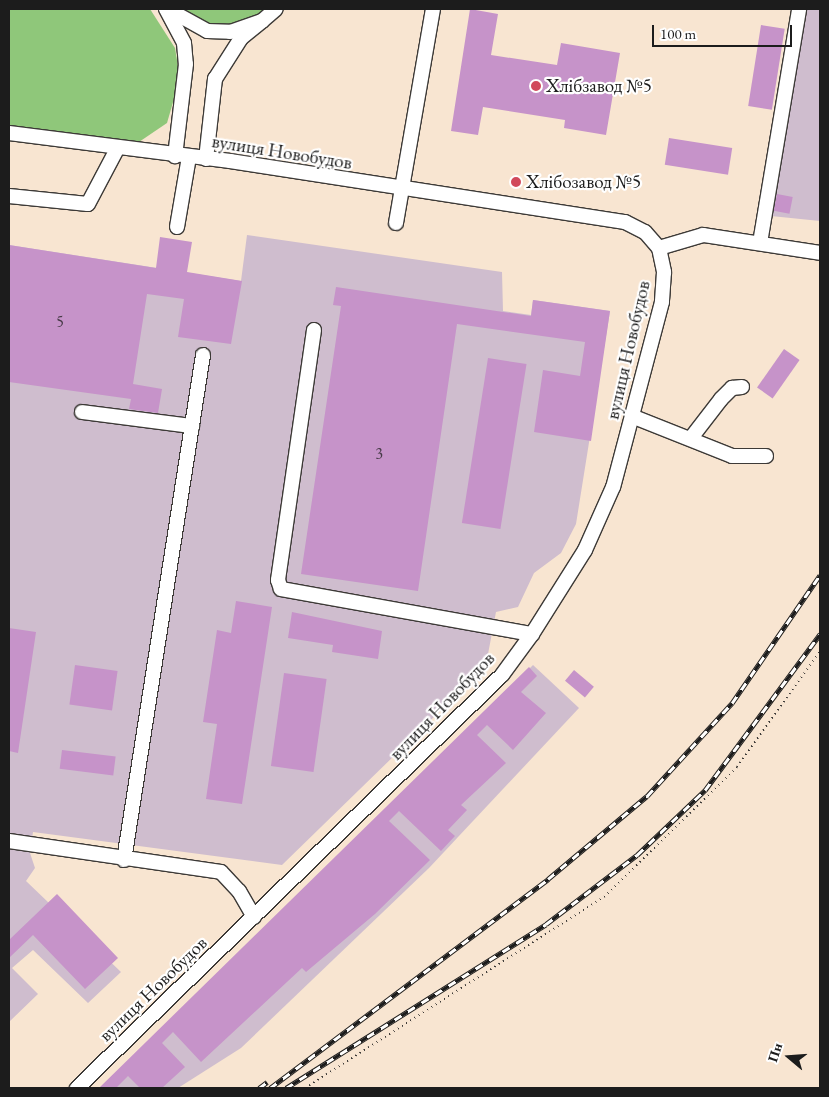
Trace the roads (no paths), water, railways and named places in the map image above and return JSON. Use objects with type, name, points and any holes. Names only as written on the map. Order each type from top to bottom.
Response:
[{"type":"street","points":[[167,9],[187,24],[206,31],[230,32],[262,21]]},
{"type":"street","points":[[167,9],[184,43],[186,64],[177,227]]},
{"type":"street","points":[[206,159],[216,79],[241,38],[276,9]]},
{"type":"street","points":[[396,223],[433,9]]},
{"type":"street","points":[[760,243],[799,9]]},
{"type":"street","name":"вулиця Новобудов","points":[[9,133],[117,149],[206,159],[402,190],[625,222],[645,232],[659,248],[664,272],[662,302],[634,417],[613,487],[585,550],[532,634],[502,675],[77,1088]]},
{"type":"street","points":[[9,196],[88,204],[117,149]]},
{"type":"street","points":[[659,248],[703,235],[820,253]]},
{"type":"street","points":[[314,330],[278,580],[280,589],[532,634]]},
{"type":"street","points":[[124,860],[203,355]]},
{"type":"street","points":[[691,438],[721,399],[732,388],[742,387]]},
{"type":"street","points":[[82,412],[192,426]]},
{"type":"street","points":[[634,417],[691,438],[732,456],[766,456]]},
{"type":"street","points":[[9,841],[124,860],[221,872],[244,898],[254,916]]},
{"type":"railway","points":[[270,1088],[548,879],[647,796],[732,703],[820,575]]},
{"type":"railway","points":[[286,1088],[546,924],[637,855],[705,790],[820,634]]},
{"type":"railway","points":[[259,1088],[267,1082]]},
{"type":"place","name":"Хлібзавод №5","points":[[536,86]]},
{"type":"place","name":"Хлібозавод №5","points":[[516,182]]}]
